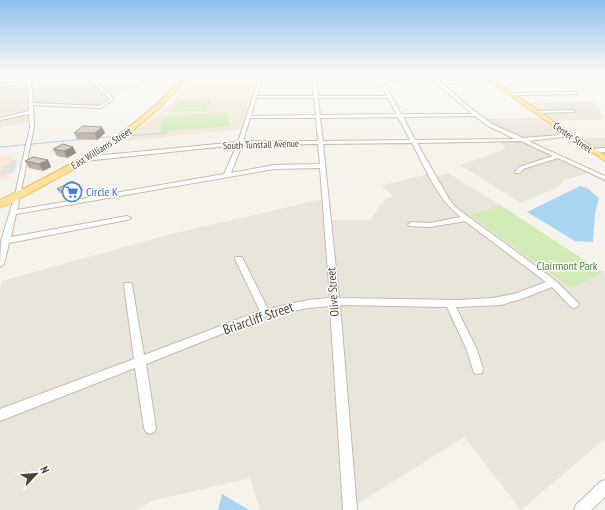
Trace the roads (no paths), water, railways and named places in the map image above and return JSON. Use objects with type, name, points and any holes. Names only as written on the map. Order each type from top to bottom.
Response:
[{"type":"main road","name":"East Williams Street","points":[[0,204],[84,160],[150,116],[168,98]]},
{"type":"main road","name":"Center Street","points":[[516,98],[605,159]]},
{"type":"street","points":[[0,264],[18,195],[32,127],[30,98]]},
{"type":"street","points":[[31,104],[101,107],[112,99],[111,98]]},
{"type":"street","points":[[227,175],[240,143],[255,98]]},
{"type":"street","name":"Olive Street","points":[[316,98],[323,166],[350,510]]},
{"type":"street","points":[[389,98],[446,200],[467,218],[553,283],[574,304]]},
{"type":"street","points":[[456,98],[475,115],[493,127],[605,178]]},
{"type":"street","points":[[537,112],[572,111]]},
{"type":"street","points":[[0,119],[32,112]]},
{"type":"street","points":[[1,113],[7,118]]},
{"type":"street","points":[[249,116],[318,117],[475,115]]},
{"type":"street","name":"South Tunstall Avenue","points":[[84,160],[240,143],[414,143],[520,140],[571,135]]},
{"type":"street","points":[[593,151],[605,150]]},
{"type":"street","points":[[518,172],[521,168],[557,157]]},
{"type":"street","points":[[13,213],[283,166],[323,166]]},
{"type":"street","points":[[5,241],[127,218]]},
{"type":"street","points":[[412,224],[430,225],[467,218]]},
{"type":"street","points":[[239,259],[266,313]]},
{"type":"street","name":"Briarcliff Street","points":[[0,414],[290,305],[333,301],[450,303],[501,301],[520,296],[553,283]]},
{"type":"street","points":[[128,284],[150,428]]},
{"type":"street","points":[[450,303],[472,350],[478,369]]},
{"type":"street","points":[[581,510],[605,486]]},
{"type":"water","points":[[580,186],[587,188],[599,198],[595,213],[593,242],[575,241],[527,212]]},
{"type":"water","points":[[222,494],[249,510],[218,510]]},
{"type":"waterway","points":[[126,136],[166,133]]},
{"type":"waterway","points":[[97,138],[117,136]]},
{"type":"waterway","points":[[0,147],[86,139]]},
{"type":"place","name":"Circle K","points":[[72,192]]},
{"type":"park label","name":"Clairmont Park","points":[[567,266]]}]
